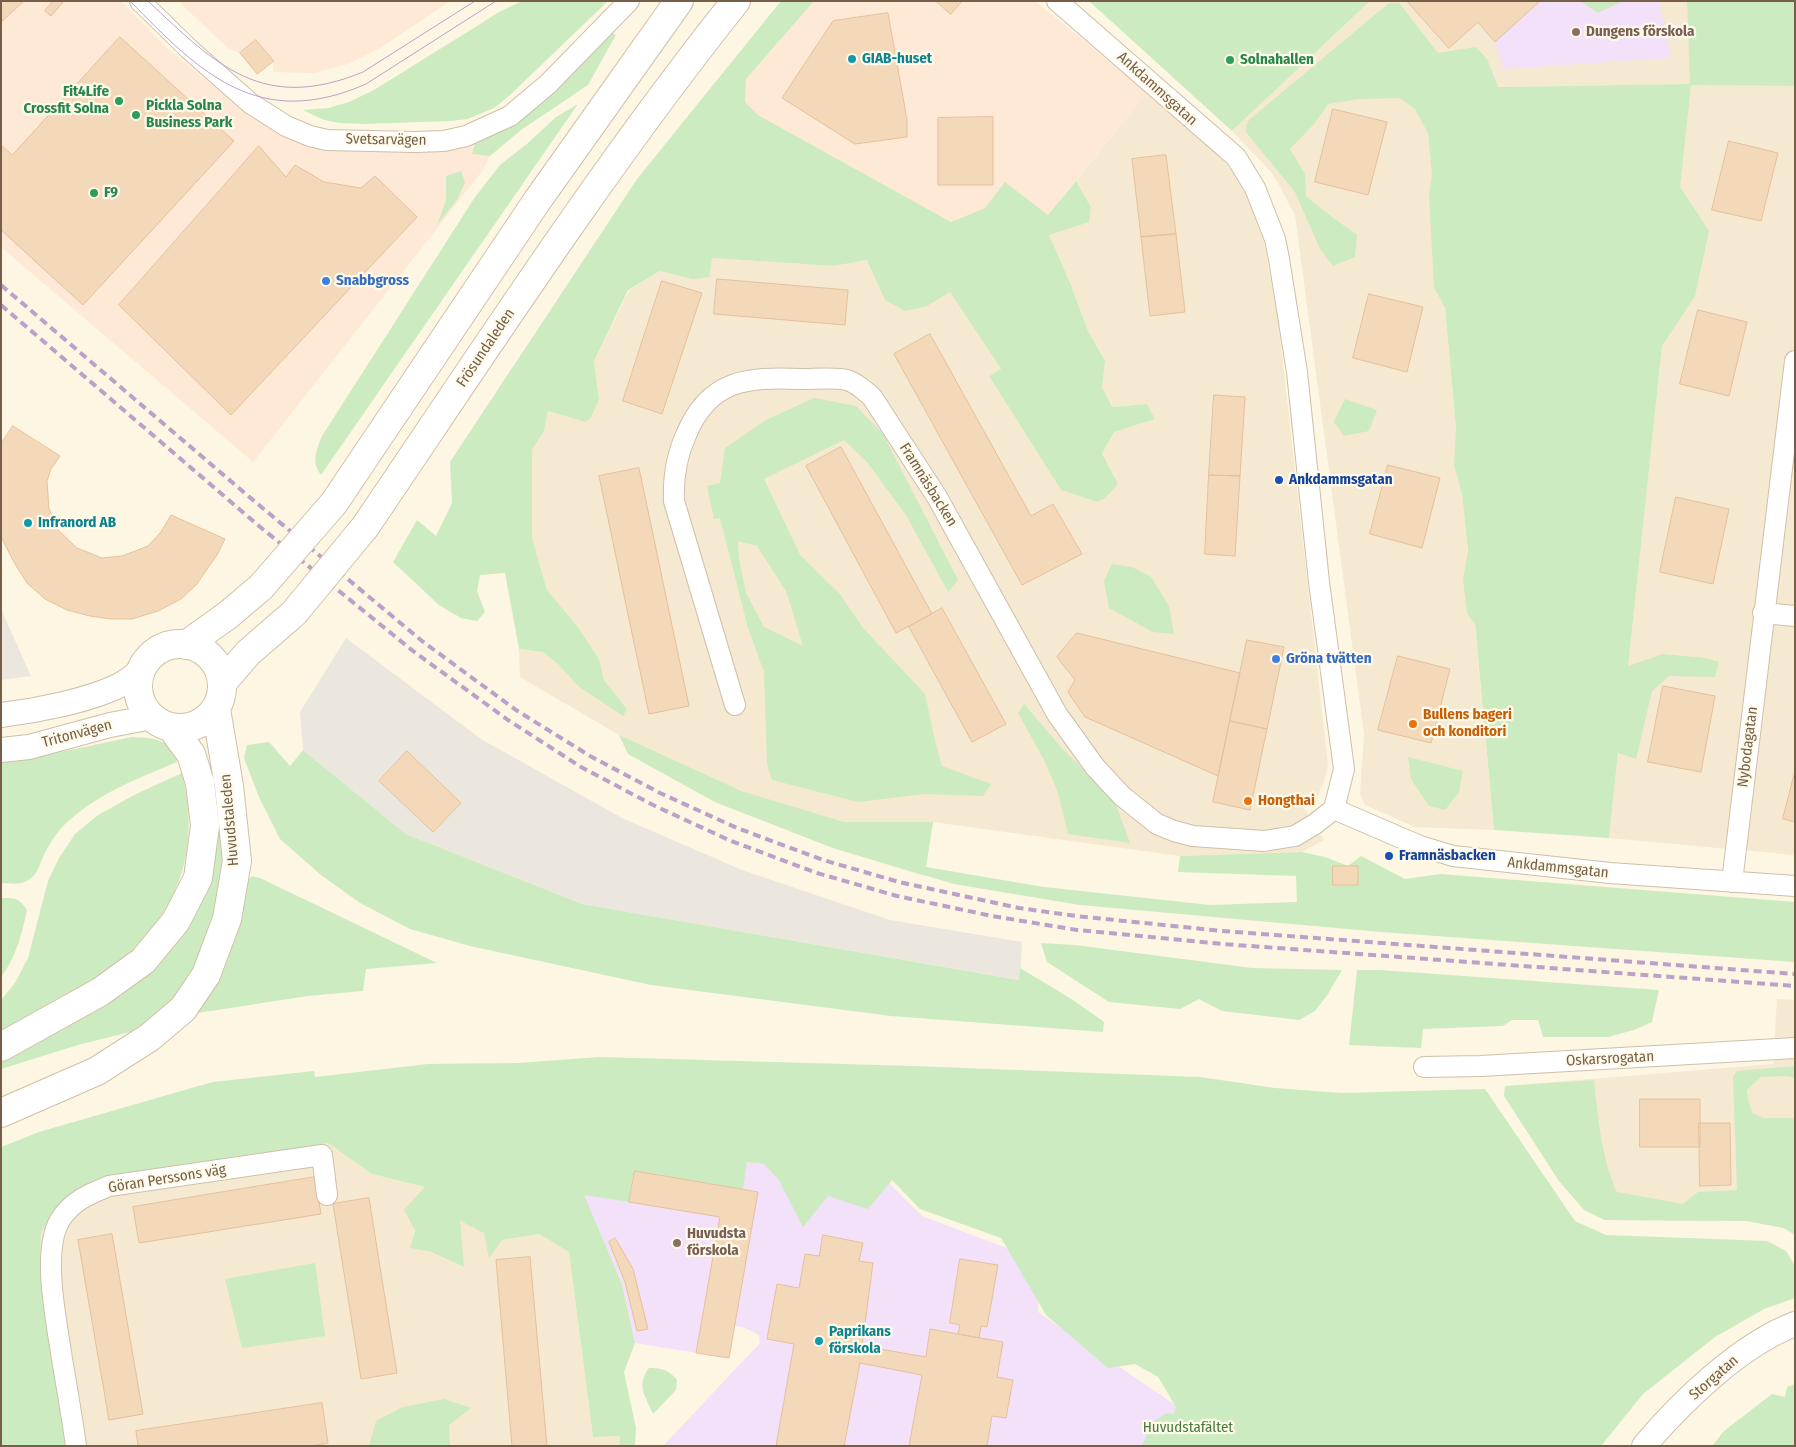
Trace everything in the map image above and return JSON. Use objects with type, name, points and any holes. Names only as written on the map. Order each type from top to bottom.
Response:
[{"type":"main road","points":[[186,645],[228,616],[261,587],[334,503],[537,201],[679,1]]},
{"type":"main road","name":"Frösundaleden","points":[[222,683],[248,653],[294,613],[365,527],[562,237],[645,120],[736,1]]},
{"type":"main road","points":[[172,645],[186,645],[200,649],[211,658],[219,669],[222,683],[221,696],[216,709],[207,719],[195,725],[182,728],[162,722],[144,708],[138,685],[141,671],[148,659],[159,650],[172,645]]},
{"type":"main road","name":"Huvudstaleden","points":[[1,1112],[98,1071],[150,1038],[183,1009],[206,975],[227,919],[236,861],[229,786],[216,709]]},
{"type":"main road","name":"Huvudstaleden","points":[[1,1048],[100,992],[143,961],[176,921],[198,878],[204,826],[200,783],[191,754],[162,722]]},
{"type":"street","name":"Svetsarvägen","points":[[140,1],[189,49],[250,103],[294,129],[310,136],[327,140],[415,142],[466,136],[510,116],[548,84],[629,1]]},
{"type":"street","name":"Ankdammsgatan","points":[[1058,1],[1236,157],[1255,188],[1272,231],[1280,259],[1297,372],[1319,582],[1344,769],[1334,809],[1420,846],[1453,856],[1610,873],[1795,886]]},
{"type":"street","name":"Nybodagatan","points":[[1732,882],[1763,613],[1795,361]]},
{"type":"street","name":"Framnäsbacken","points":[[735,705],[674,502],[673,480],[683,441],[693,418],[704,404],[714,394],[728,387],[747,380],[770,378],[847,380],[859,386],[872,397],[937,497],[1057,714],[1095,767],[1122,796],[1157,824],[1174,831],[1192,836],[1264,841],[1296,836],[1334,809]]},
{"type":"street","points":[[1763,613],[1795,616]]},
{"type":"street","points":[[1,715],[23,713],[91,696],[118,686],[141,671]]},
{"type":"street","name":"Tritonvägen","points":[[1,750],[28,747],[110,725],[162,722]]},
{"type":"street","name":"Oskarsrogatan","points":[[1424,1067],[1481,1066],[1795,1048]]},
{"type":"street","name":"Göran Perssons väg","points":[[76,1446],[53,1299],[51,1263],[52,1241],[60,1221],[71,1206],[88,1194],[109,1186],[322,1155],[327,1195]]},
{"type":"street","name":"Storgatan","points":[[1644,1446],[1658,1429],[1726,1364],[1782,1328],[1795,1324]]},
{"type":"shaded area","points":[[1,1],[121,1],[168,49],[250,115],[307,146],[331,149],[476,138],[473,154],[490,156],[483,170],[253,462],[1,247]]},
{"type":"shaded area","points":[[178,1],[450,1],[382,47],[348,64],[314,73],[273,72],[274,61],[257,40],[240,53],[229,49]]},
{"type":"shaded area","points":[[814,1],[1035,1],[1147,92],[1048,215],[1005,182],[985,208],[951,222],[758,115],[745,102],[746,79]]},
{"type":"shaded area","points":[[1370,1],[1687,1],[1691,84],[1795,86],[1795,855],[1609,838],[1690,84],[1424,88],[1494,830],[1415,827],[1365,805],[1360,794],[1364,734],[1295,215],[1273,174],[1232,131]]},
{"type":"shaded area","name":"Dungens förskola","points":[[1407,1],[1659,1],[1671,58],[1503,69],[1495,42],[1478,23],[1449,48]]},
{"type":"shaded area","points":[[1147,92],[1213,149],[1228,166],[1258,209],[1278,319],[1328,765],[1324,782],[1317,797],[1304,808],[1324,840],[1302,852],[1180,856],[933,822],[924,876],[833,848],[715,802],[628,754],[619,735],[520,677],[519,649],[543,652],[558,664],[579,687],[622,715],[627,709],[604,680],[599,659],[578,627],[547,590],[532,538],[532,450],[544,431],[548,411],[585,422],[599,399],[594,361],[629,290],[660,271],[692,279],[712,258],[834,266],[868,260],[885,300],[950,291],[1001,369],[989,376],[1061,490],[1097,502],[1102,454],[1114,432],[1155,419],[1146,404],[1112,407],[1102,387],[1105,361],[1088,331],[1071,285],[1049,235],[1091,207],[1076,181]]},
{"type":"shaded area","points":[[1,609],[31,676],[1,680]]},
{"type":"shaded area","points":[[346,638],[481,739],[622,818],[742,870],[890,920],[1022,942],[1020,980],[582,904],[406,834],[303,750],[300,712]]},
{"type":"shaded area","points":[[1777,999],[1795,1000],[1795,1235],[1784,1228],[1747,1221],[1605,1220],[1584,1210],[1559,1181],[1504,1096],[1505,1086],[1773,1064]]},
{"type":"shaded area","points":[[328,1143],[372,1174],[425,1187],[410,1248],[431,1252],[463,1267],[459,1221],[502,1240],[539,1234],[569,1252],[593,1437],[620,1436],[619,1446],[68,1446],[65,1416],[40,1268],[41,1232],[62,1206],[110,1181]]},
{"type":"shaded area","points":[[746,1162],[886,1180],[922,1216],[1012,1250],[1039,1294],[1038,1312],[1177,1406],[1162,1446],[663,1446],[760,1343],[759,1335],[745,1328],[735,1326],[729,1358],[635,1343],[622,1284],[583,1194],[629,1202],[635,1171],[743,1190]]},
{"type":"green space","points":[[522,1],[608,1],[510,95],[494,108],[468,119],[364,124],[340,123],[324,120],[303,110],[328,108],[349,102],[374,90],[501,11]]},
{"type":"green space","points":[[781,1],[814,1],[746,79],[745,102],[758,115],[951,222],[985,208],[1005,182],[1048,215],[1076,181],[1091,207],[1089,222],[1049,235],[1071,285],[1088,331],[1105,361],[1102,387],[1112,407],[1147,404],[1155,419],[1114,432],[1102,454],[1118,484],[1105,498],[1097,502],[1061,490],[989,376],[1001,369],[950,292],[927,306],[905,311],[885,300],[867,260],[834,266],[712,258],[709,277],[692,279],[660,271],[628,290],[594,361],[599,399],[591,418],[585,422],[548,411],[544,431],[532,450],[532,538],[547,590],[578,627],[599,659],[604,680],[627,709],[623,716],[579,687],[558,664],[543,652],[519,649],[505,573],[480,575],[477,591],[485,612],[477,621],[461,618],[439,605],[393,562],[417,520],[436,536],[452,503],[450,462],[637,179]]},
{"type":"green space","name":"Solnahallen","points":[[1089,1],[1370,1],[1232,131]]},
{"type":"green space","points":[[1580,1],[1623,1],[1598,13]]},
{"type":"green space","points":[[1687,1],[1795,1],[1795,86],[1691,85],[1680,187],[1709,231],[1695,296],[1662,346],[1628,666],[1663,654],[1706,658],[1719,662],[1715,677],[1669,676],[1652,691],[1636,759],[1618,753],[1609,838],[1494,830],[1475,624],[1467,613],[1463,580],[1468,551],[1462,494],[1454,465],[1456,428],[1445,308],[1434,287],[1429,194],[1432,175],[1428,133],[1415,109],[1400,98],[1358,99],[1328,104],[1314,124],[1290,149],[1305,174],[1306,196],[1357,235],[1355,257],[1333,266],[1320,249],[1295,192],[1246,132],[1246,126],[1249,120],[1389,3],[1399,3],[1438,53],[1476,47],[1487,59],[1498,87],[1690,84]]},
{"type":"green space","points":[[607,30],[616,35],[588,85],[521,130],[490,156],[472,154],[476,138]]},
{"type":"green space","points":[[578,104],[321,475],[315,461],[322,436],[475,197],[500,165],[528,143],[556,117]]},
{"type":"green space","points":[[461,171],[465,182],[457,200],[437,225],[446,200],[446,176]]},
{"type":"green space","points":[[814,398],[856,406],[883,434],[958,580],[948,592],[906,515],[867,462],[844,440],[764,479],[800,555],[839,593],[863,628],[925,694],[942,766],[991,784],[983,796],[924,794],[858,802],[772,780],[767,764],[764,672],[748,628],[720,518],[714,519],[707,486],[720,483],[725,448],[766,420]],"holes":[[[738,541],[757,546],[786,591],[803,646],[764,627],[746,593],[739,559]]]},
{"type":"green space","points":[[1345,399],[1377,410],[1369,431],[1344,436],[1334,422]]},
{"type":"green space","points":[[1112,564],[1132,567],[1151,577],[1169,606],[1174,634],[1153,632],[1109,608],[1104,581]]},
{"type":"green space","points":[[1024,704],[1060,746],[1115,802],[1130,843],[1068,834],[1057,790],[1044,760],[1018,713]]},
{"type":"green space","points":[[619,735],[741,791],[844,822],[933,822],[926,867],[1044,887],[1210,905],[1297,902],[1296,876],[1178,872],[1180,856],[1302,852],[1325,857],[1348,866],[1361,856],[1405,879],[1440,874],[1795,902],[1795,962],[1381,932],[1080,905],[954,884],[833,848],[715,802],[628,754]]},
{"type":"green space","points":[[132,737],[154,739],[166,744],[171,748],[177,762],[122,786],[96,800],[63,826],[46,850],[32,878],[22,883],[1,883],[1,761],[51,754]]},
{"type":"green space","points":[[269,742],[290,766],[303,750],[406,834],[582,904],[1019,980],[1020,968],[1073,1000],[1104,1022],[1103,1032],[891,1016],[651,985],[470,946],[410,929],[360,903],[321,875],[280,839],[259,797],[244,758],[247,745]]},
{"type":"green space","points":[[1408,757],[1463,771],[1459,792],[1445,810],[1429,806],[1411,779]]},
{"type":"green space","points":[[182,773],[187,803],[188,831],[185,858],[178,883],[167,906],[152,929],[133,950],[106,973],[1,1034],[1,1000],[15,983],[28,958],[48,881],[59,858],[75,834],[98,815],[136,794]]},
{"type":"green space","points":[[218,784],[228,879],[195,970],[177,995],[142,1029],[78,1045],[1,1069],[1,1062],[101,1007],[172,945],[212,785]]},
{"type":"green space","points":[[252,876],[260,878],[437,963],[366,969],[363,991],[308,996],[191,1014],[246,883]]},
{"type":"green space","points":[[1,898],[17,899],[27,910],[21,936],[11,962],[1,977]]},
{"type":"green space","points":[[1041,943],[1075,945],[1252,968],[1342,970],[1328,994],[1315,1011],[1299,1020],[1222,1011],[1199,999],[1180,1009],[1109,1002],[1047,962]]},
{"type":"green space","points":[[1357,970],[1380,970],[1659,990],[1652,1022],[1634,1030],[1608,1037],[1543,1037],[1538,1020],[1512,1020],[1503,1026],[1423,1029],[1421,1048],[1349,1045]]},
{"type":"green space","name":"Huvudstafältet","points":[[599,1057],[1200,1077],[1275,1088],[1341,1093],[1485,1089],[1575,1221],[1606,1235],[1767,1241],[1786,1251],[1795,1266],[1795,1298],[1764,1309],[1715,1337],[1643,1394],[1601,1446],[1142,1446],[1154,1421],[1167,1413],[1174,1414],[1176,1407],[1158,1377],[1135,1364],[1108,1368],[1046,1315],[1001,1238],[920,1209],[892,1180],[868,1209],[828,1196],[803,1227],[779,1180],[764,1164],[747,1162],[743,1190],[635,1171],[629,1202],[584,1195],[622,1284],[635,1343],[624,1372],[636,1428],[635,1446],[619,1446],[620,1436],[593,1437],[569,1252],[539,1234],[502,1240],[489,1258],[484,1233],[460,1221],[464,1267],[431,1252],[410,1248],[415,1230],[404,1210],[425,1187],[372,1174],[328,1143],[110,1181],[62,1206],[41,1232],[40,1268],[65,1416],[68,1446],[1,1446],[1,1147],[39,1132],[213,1082],[314,1071],[315,1077],[428,1064],[518,1063]]},
{"type":"green space","points":[[1795,1066],[1795,1078],[1787,1076],[1761,1077],[1747,1090],[1752,1113],[1764,1118],[1795,1118],[1795,1235],[1784,1228],[1747,1221],[1605,1220],[1584,1210],[1559,1181],[1504,1096],[1505,1086],[1594,1080],[1604,1151],[1617,1192],[1683,1204],[1698,1192],[1737,1190],[1733,1077],[1737,1071]]},
{"type":"green space","points":[[315,1263],[325,1336],[242,1348],[225,1279]]},
{"type":"green space","points":[[649,1368],[665,1370],[677,1380],[676,1390],[653,1414],[642,1385]]},
{"type":"green space","points":[[1795,1384],[1795,1446],[1712,1446],[1724,1431],[1772,1394],[1785,1397],[1787,1387]]},
{"type":"green space","points":[[444,1399],[471,1408],[449,1425],[450,1445],[453,1446],[369,1446],[376,1421],[403,1407]]},
{"type":"building","points":[[1,1],[24,1],[1,22]]},
{"type":"building","points":[[53,1],[63,2],[51,16],[45,11]]},
{"type":"building","points":[[936,1],[962,1],[951,14]]},
{"type":"building","points":[[1407,1],[1540,1],[1495,42],[1478,22],[1449,48]]},
{"type":"building","name":"GIAB-huset","points":[[888,13],[907,120],[907,137],[855,144],[782,98],[833,21]]},
{"type":"building","name":"F9","points":[[120,37],[234,141],[83,305],[1,230],[1,145],[12,155]]},
{"type":"building","points":[[256,40],[274,61],[257,74],[240,53]]},
{"type":"building","points":[[1333,109],[1387,122],[1368,195],[1315,182]]},
{"type":"building","points":[[993,117],[993,185],[938,185],[938,118]]},
{"type":"building","points":[[1729,141],[1778,153],[1761,221],[1712,210]]},
{"type":"building","points":[[259,146],[286,177],[295,165],[324,182],[361,188],[375,176],[417,217],[231,415],[119,305]]},
{"type":"building","points":[[1166,155],[1176,234],[1141,237],[1132,159]]},
{"type":"building","points":[[1176,234],[1185,312],[1150,316],[1141,237]]},
{"type":"building","points":[[717,279],[848,290],[845,325],[714,314]]},
{"type":"building","points":[[662,281],[702,293],[662,414],[623,401]]},
{"type":"building","points":[[1369,294],[1423,307],[1407,372],[1353,358]]},
{"type":"building","points":[[1698,310],[1747,322],[1729,396],[1680,384]]},
{"type":"building","points":[[930,334],[1031,516],[1053,504],[1082,554],[1022,585],[894,354]]},
{"type":"building","points":[[1214,395],[1245,397],[1240,476],[1209,475]]},
{"type":"building","name":"Infranord AB","points":[[13,426],[60,456],[51,469],[47,481],[49,509],[58,530],[77,548],[102,558],[122,556],[148,546],[161,532],[171,515],[225,539],[217,555],[196,585],[181,599],[158,611],[132,619],[90,616],[67,610],[45,599],[27,583],[1,537],[1,444]]},
{"type":"building","points":[[841,447],[932,614],[896,633],[806,466]]},
{"type":"building","points":[[1388,465],[1440,478],[1422,548],[1370,534]]},
{"type":"building","points":[[639,468],[689,706],[649,714],[599,476]]},
{"type":"building","points":[[1209,475],[1240,476],[1235,556],[1205,554]]},
{"type":"building","points":[[1676,497],[1729,509],[1713,584],[1660,572]]},
{"type":"building","points":[[942,608],[1006,724],[972,742],[909,627]]},
{"type":"building","points":[[1077,633],[1240,673],[1218,776],[1085,717],[1068,692],[1075,680],[1057,657]]},
{"type":"building","points":[[1247,640],[1284,647],[1267,729],[1230,721]]},
{"type":"building","points":[[1398,656],[1450,669],[1431,743],[1378,730]]},
{"type":"building","points":[[1663,686],[1715,696],[1701,772],[1648,762]]},
{"type":"building","points":[[1230,721],[1267,729],[1250,810],[1213,802]]},
{"type":"building","points":[[407,751],[461,803],[433,832],[379,781]]},
{"type":"building","points":[[1795,771],[1795,822],[1783,819]]},
{"type":"building","points":[[1333,866],[1358,866],[1358,885],[1333,885]]},
{"type":"building","points":[[1640,1099],[1700,1099],[1700,1147],[1640,1147]]},
{"type":"building","points":[[1699,1123],[1730,1123],[1731,1185],[1700,1186]]},
{"type":"building","points":[[635,1171],[758,1192],[729,1358],[696,1353],[720,1217],[629,1202]]},
{"type":"building","points":[[315,1177],[321,1214],[139,1243],[133,1207]]},
{"type":"building","points":[[369,1198],[397,1373],[361,1379],[333,1204]]},
{"type":"building","points":[[112,1234],[143,1414],[109,1420],[78,1240]]},
{"type":"building","name":"Paprikans förskola","points":[[823,1235],[863,1243],[859,1261],[873,1263],[862,1346],[926,1357],[930,1329],[1003,1342],[997,1377],[1013,1380],[1006,1418],[992,1416],[987,1446],[909,1446],[922,1375],[860,1363],[844,1446],[776,1446],[794,1344],[767,1339],[777,1284],[799,1288],[805,1254],[819,1256]]},
{"type":"building","points":[[615,1238],[633,1269],[648,1329],[637,1331],[625,1282],[609,1242]]},
{"type":"building","points":[[530,1257],[547,1446],[512,1446],[496,1260]]},
{"type":"building","points":[[960,1259],[998,1265],[987,1327],[981,1326],[979,1338],[958,1334],[960,1325],[950,1323]]},
{"type":"building","points":[[322,1403],[328,1443],[311,1446],[138,1446],[136,1431]]},
{"type":"tram line","points":[[130,1],[182,51],[208,72],[234,88],[263,98],[294,101],[328,97],[366,84],[496,1]]},
{"type":"tram line","points":[[148,1],[220,63],[244,76],[269,85],[297,87],[328,83],[363,72],[475,1]]},
{"type":"railway","points":[[1,285],[247,495],[422,641],[516,710],[590,756],[660,793],[737,828],[823,860],[899,882],[1019,908],[1076,916],[1222,931],[1795,974]]},
{"type":"railway","points":[[1,305],[259,526],[413,651],[508,720],[581,767],[653,805],[731,841],[817,873],[897,896],[992,916],[1077,930],[1223,944],[1795,986]]},
{"type":"place","name":"Dungens förskola","points":[[1576,32]]},
{"type":"place","name":"GIAB-huset","points":[[852,59]]},
{"type":"place","name":"Solnahallen","points":[[1230,60]]},
{"type":"place","name":"Fit4Life Crossfit Solna","points":[[119,101]]},
{"type":"place","name":"Pickla Solna Business Park","points":[[136,115]]},
{"type":"place","name":"F9","points":[[94,193]]},
{"type":"place","name":"Snabbgross","points":[[326,281]]},
{"type":"place","name":"Ankdammsgatan","points":[[1279,480]]},
{"type":"place","name":"Infranord AB","points":[[28,523]]},
{"type":"place","name":"Gröna tvätten","points":[[1276,659]]},
{"type":"place","name":"Bullens bageri och konditori","points":[[1413,724]]},
{"type":"place","name":"Hongthai","points":[[1248,801]]},
{"type":"place","name":"Framnäsbacken","points":[[1389,856]]},
{"type":"place","name":"Huvudsta förskola","points":[[677,1243]]},
{"type":"place","name":"Paprikans förskola","points":[[819,1341]]}]
